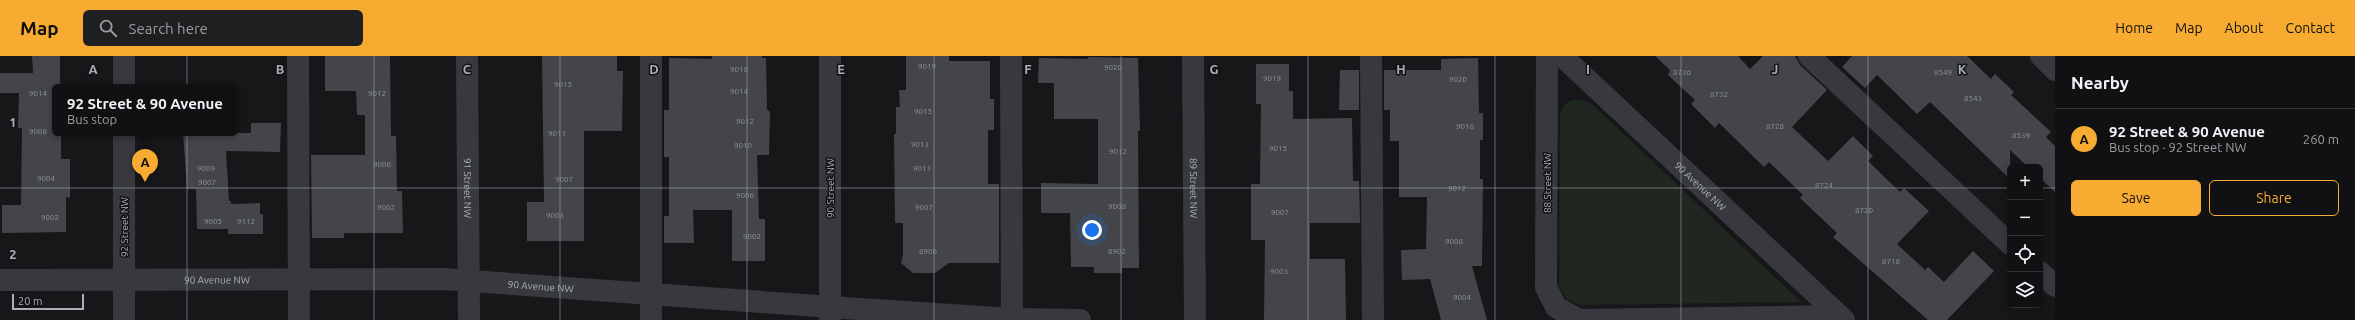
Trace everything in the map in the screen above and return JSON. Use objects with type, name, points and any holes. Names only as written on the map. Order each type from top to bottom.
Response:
[{"type":"street","points":[[124,56],[124,84]]},
{"type":"street","points":[[298,56],[299,320]]},
{"type":"street","name":"91 Street NW","points":[[467,56],[469,320]]},
{"type":"street","points":[[651,320],[652,56]]},
{"type":"street","name":"90 Street NW","points":[[830,56],[830,314]]},
{"type":"street","points":[[1011,56],[1012,319]]},
{"type":"street","name":"89 Street NW","points":[[1193,56],[1195,320]]},
{"type":"street","points":[[1371,56],[1373,320]]},
{"type":"street","name":"88 Street NW","points":[[1547,56],[1546,287],[1556,307]]},
{"type":"street","name":"90 Avenue NW","points":[[1562,56],[1842,318]]},
{"type":"street","points":[[1809,56],[2007,241]]},
{"type":"street","points":[[2040,56],[2055,70]]},
{"type":"street","name":"92 Street NW","points":[[124,136],[124,320]]},
{"type":"street","points":[[2043,275],[2055,286]]},
{"type":"street","name":"90 Avenue NW","points":[[0,280],[468,280],[651,293],[830,314],[1080,320]]},
{"type":"street","name":"90 Avenue NW","points":[[1556,307],[1579,320],[1842,318]]},
{"type":"shaded area","points":[[1572,100],[1583,100],[1592,104],[1801,302],[1581,305],[1567,300],[1559,287],[1560,114],[1564,105]]},
{"type":"building","points":[[32,56],[60,56],[60,84],[52,84],[52,136],[61,136],[61,159],[70,159],[70,198],[66,197],[66,232],[2,233],[2,205],[21,205],[22,128],[18,128],[19,93],[0,93],[0,73],[33,73]]},
{"type":"building","points":[[325,56],[390,56],[391,136],[396,136],[397,191],[402,191],[403,233],[344,233],[344,238],[312,238],[311,155],[365,155],[365,115],[357,115],[356,91],[325,91]]},
{"type":"building","points":[[542,56],[617,56],[617,71],[623,71],[622,131],[584,131],[584,241],[527,241],[527,202],[544,202]]},
{"type":"building","points":[[712,56],[762,56],[762,58],[766,58],[767,109],[770,112],[769,155],[757,155],[759,219],[765,219],[765,261],[732,261],[732,210],[693,210],[694,243],[664,243],[664,216],[669,216],[669,157],[664,157],[664,110],[669,110],[669,58],[712,59]]},
{"type":"building","points":[[906,56],[949,56],[949,61],[990,61],[990,99],[994,99],[994,130],[988,130],[988,184],[999,184],[999,263],[949,263],[935,273],[913,273],[901,263],[903,255],[903,223],[895,223],[894,134],[896,134],[896,107],[900,107],[899,90],[906,90]]},
{"type":"building","points":[[1655,56],[1738,56],[1750,69],[1763,56],[1795,56],[1800,65],[1827,90],[1792,127],[1828,161],[1853,136],[1873,156],[1868,161],[1900,192],[1904,188],[1929,211],[1897,244],[1925,270],[1928,267],[1944,282],[1973,251],[1994,271],[1947,320],[1928,320],[1833,237],[1837,233],[1800,198],[1803,195],[1769,162],[1764,167],[1719,123],[1715,128],[1691,104],[1695,100],[1668,75],[1670,70]]},
{"type":"building","points":[[1852,56],[1967,56],[1991,79],[1995,74],[2014,92],[2011,95],[2051,132],[2046,137],[2055,146],[2055,192],[2043,181],[2043,164],[2025,164],[2010,150],[2010,164],[2007,164],[2007,176],[1930,102],[1917,114],[1877,75],[1865,88],[1842,67]]},
{"type":"building","points":[[1088,57],[1138,58],[1140,131],[1138,131],[1139,268],[1122,268],[1122,273],[1094,273],[1094,267],[1071,267],[1070,213],[1041,213],[1041,183],[1098,184],[1098,119],[1054,119],[1054,83],[1038,83],[1039,58],[1088,59]]},
{"type":"building","points":[[1478,58],[1479,113],[1483,113],[1483,140],[1480,140],[1480,179],[1483,179],[1482,266],[1472,266],[1487,320],[1441,320],[1430,279],[1402,280],[1401,250],[1426,249],[1427,197],[1399,197],[1399,141],[1390,141],[1390,110],[1384,110],[1384,70],[1441,70],[1441,59]]},
{"type":"building","points":[[1256,64],[1289,64],[1289,91],[1293,91],[1293,119],[1352,118],[1353,181],[1359,181],[1360,223],[1310,223],[1310,259],[1345,259],[1346,320],[1264,320],[1265,240],[1251,240],[1251,184],[1260,184],[1261,104],[1256,104]]},
{"type":"building","points":[[1340,70],[1359,70],[1359,110],[1339,110]]},
{"type":"building","points":[[251,123],[281,123],[280,152],[226,151],[229,201],[231,201],[231,204],[260,203],[260,214],[263,214],[263,234],[228,234],[228,229],[197,229],[196,189],[187,189],[183,136],[238,136],[238,133],[251,133]]},
{"type":"place","name":"92 Street & 90 Avenue","points":[[145,182]]}]
